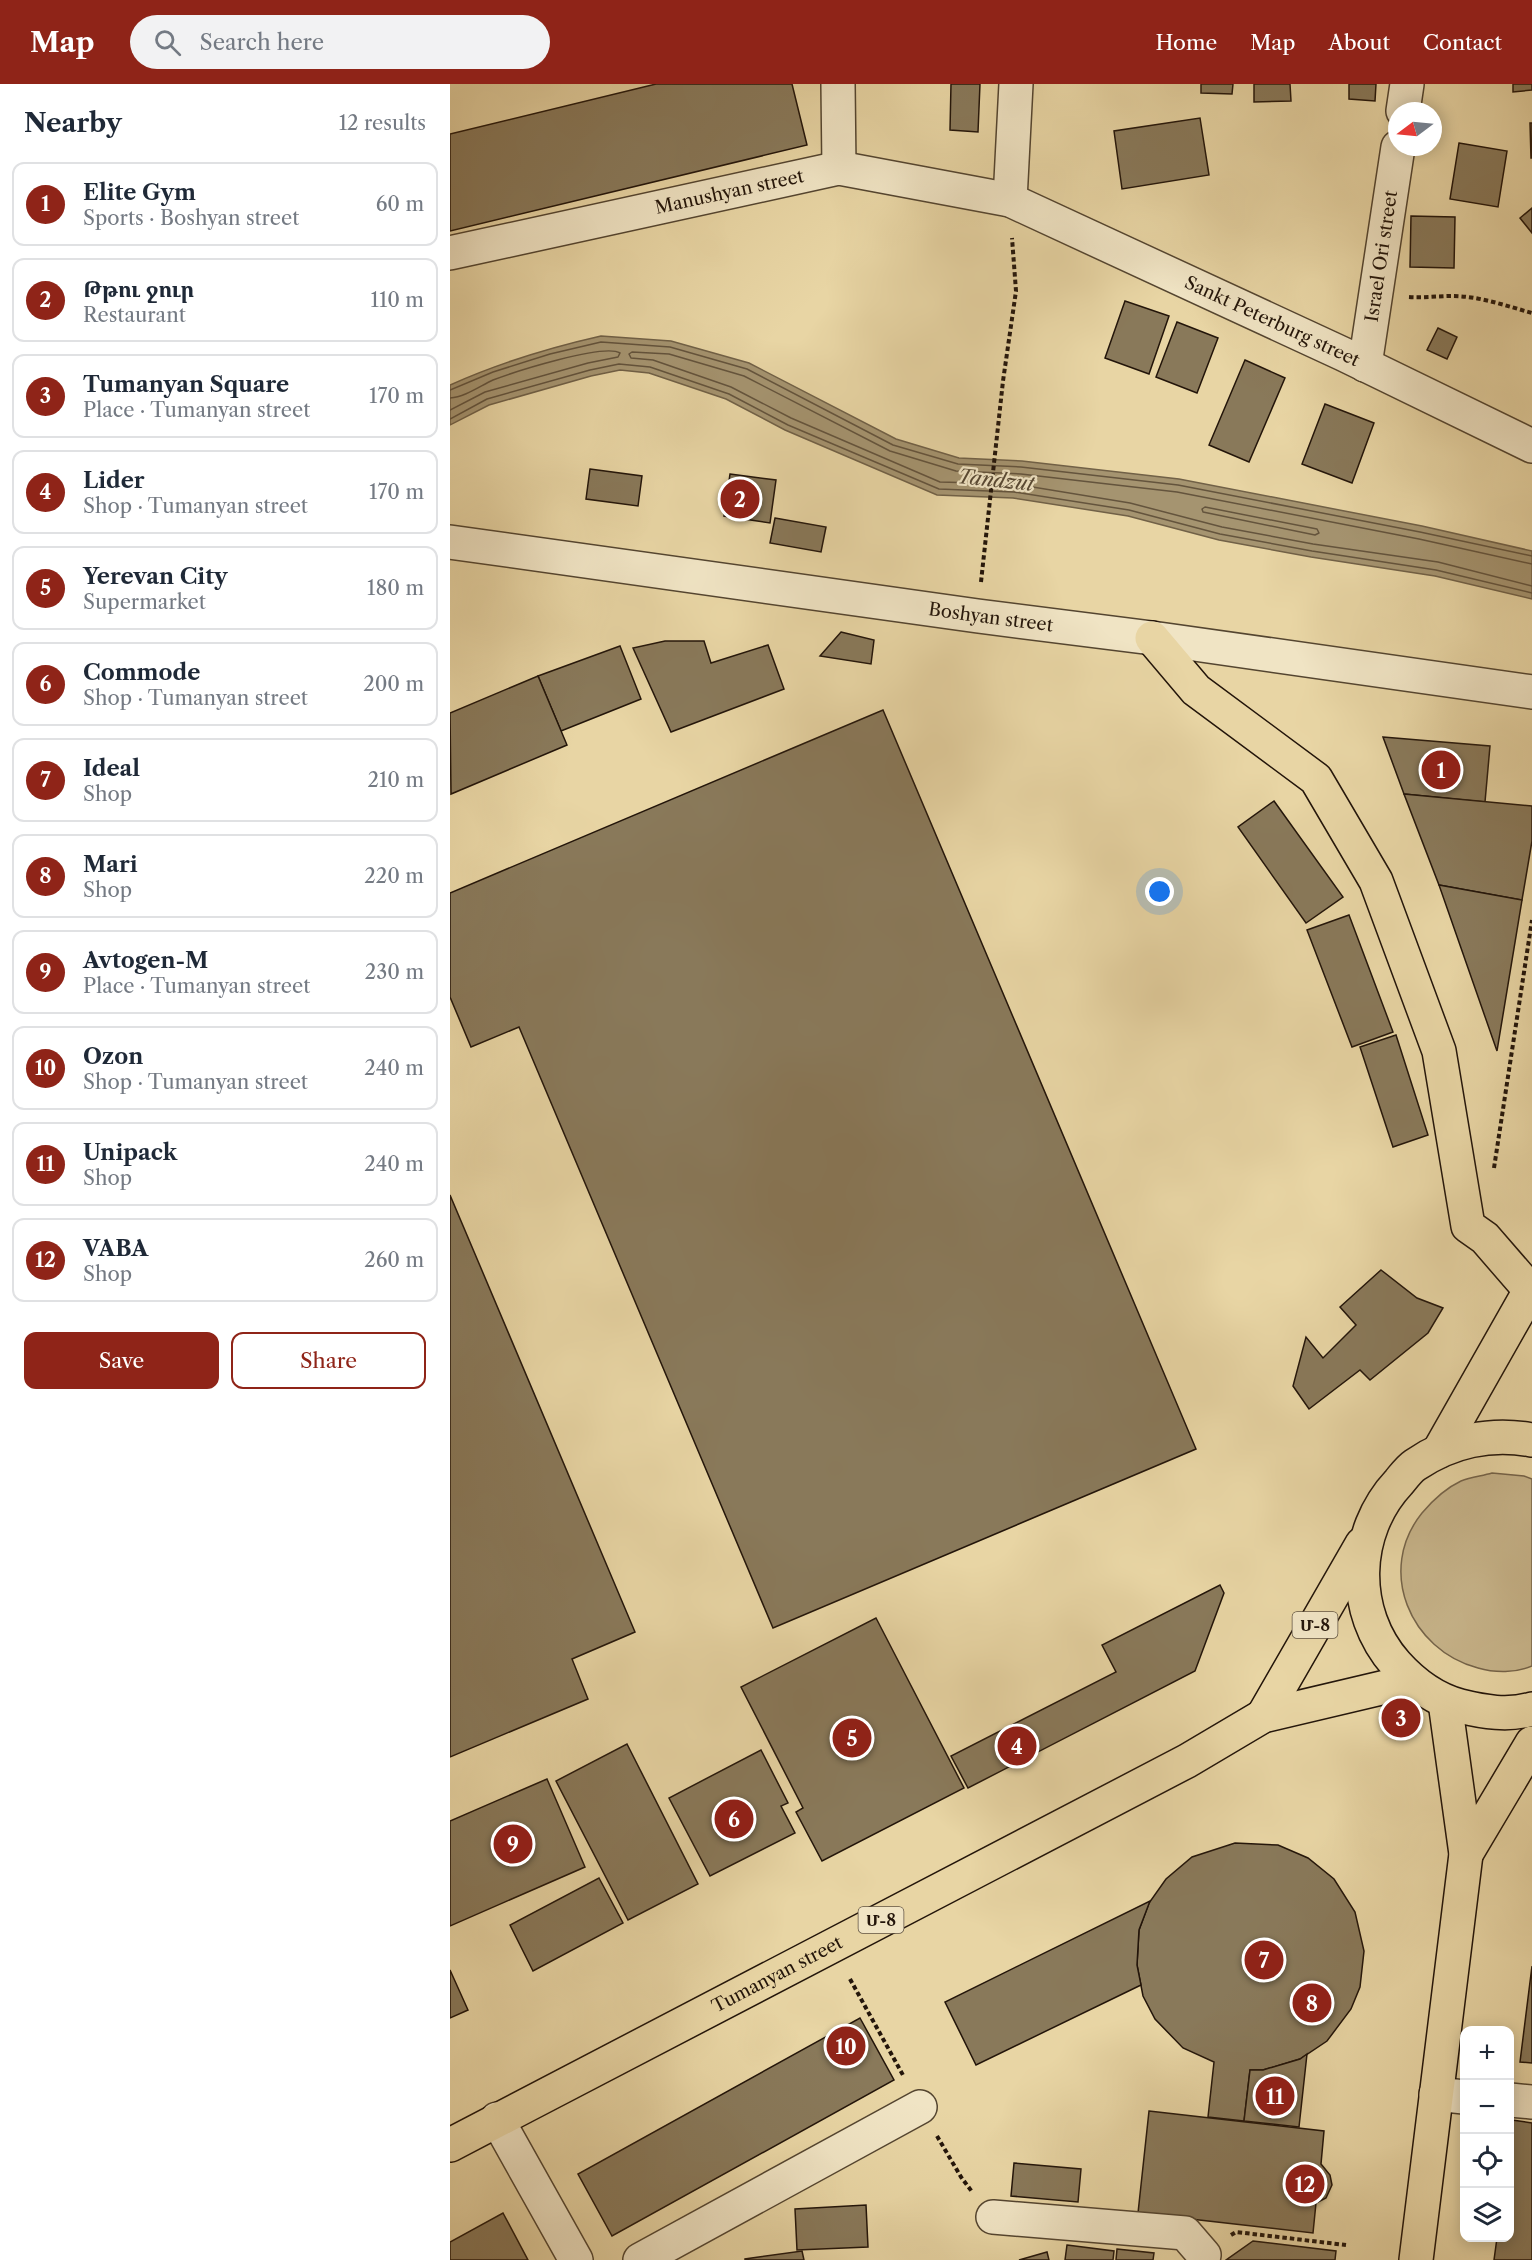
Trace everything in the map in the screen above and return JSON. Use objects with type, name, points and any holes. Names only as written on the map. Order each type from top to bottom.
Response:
[{"type":"main road","points":[[1152,638],[1196,690],[1316,779],[1376,882],[1439,1051],[1468,1226],[1485,1238],[1531,1288],[1439,1452]]},
{"type":"main road","points":[[1532,1440],[1489,1437],[1449,1446],[1413,1466],[1385,1497],[1368,1534],[1361,1574],[1367,1614],[1385,1651],[1411,1681],[1445,1702],[1483,1712],[1521,1712],[1532,1709]]},
{"type":"main road","name":"Մ-8","points":[[1263,1716],[1368,1534]]},
{"type":"main road","name":"Մ-8","points":[[1263,1716],[1411,1681]]},
{"type":"main road","points":[[1416,2260],[1450,2096],[1466,1854],[1445,1702]]},
{"type":"main road","name":"Tumanyan street","points":[[450,2145],[1187,1761],[1263,1716]]},
{"type":"main road","points":[[1466,1854],[1532,1743]]},
{"type":"street","points":[[838,84],[839,168]]},
{"type":"street","points":[[1010,200],[1016,84]]},
{"type":"street","points":[[1404,102],[1407,84]]},
{"type":"street","name":"Israel Ori street","points":[[1365,365],[1397,156]]},
{"type":"street","name":"Manushyan street","points":[[450,253],[839,168],[1010,200]]},
{"type":"street","name":"Sankt Peterburg street","points":[[1010,200],[1365,365],[1532,446]]},
{"type":"street","name":"Boshyan street","points":[[450,542],[1532,692]]},
{"type":"street","points":[[1514,2100],[1532,2102]]},
{"type":"street","points":[[640,2260],[920,2107]]},
{"type":"street","points":[[497,2119],[576,2260]]},
{"type":"street","points":[[993,2217],[1185,2233],[1204,2258]]},
{"type":"path","points":[[978,616],[1001,397],[1016,291],[1010,200]]},
{"type":"path","points":[[1435,298],[1452,296],[1483,300],[1532,313]]},
{"type":"path","points":[[1494,1169],[1532,920]]},
{"type":"path","points":[[850,1979],[961,2177]]},
{"type":"path","points":[[1204,2258],[1236,2232],[1347,2245]]},
{"type":"shaded area","points":[[1492,1473],[1532,1479],[1532,1666],[1512,1671],[1491,1671],[1478,1668],[1454,1659],[1434,1644],[1418,1626],[1407,1605],[1402,1582],[1402,1559],[1408,1535],[1422,1513],[1455,1484]]},
{"type":"water","name":"Tandzut","points":[[601,336],[671,341],[749,363],[896,439],[959,458],[1022,461],[1179,479],[1422,526],[1532,551],[1532,599],[1435,576],[1219,540],[1128,516],[1013,498],[937,495],[785,430],[726,399],[649,373],[620,370],[591,376],[489,405],[450,425],[450,385],[524,357]]},
{"type":"building","points":[[656,84],[792,84],[807,145],[450,231],[450,134]]},
{"type":"building","points":[[951,84],[980,84],[978,132],[950,130]]},
{"type":"building","points":[[1201,84],[1233,84],[1232,94],[1201,93]]},
{"type":"building","points":[[1254,84],[1290,84],[1291,101],[1254,102]]},
{"type":"building","points":[[1349,84],[1376,84],[1375,101],[1349,99]]},
{"type":"building","points":[[1513,84],[1532,84],[1532,90],[1513,92]]},
{"type":"building","points":[[1200,118],[1209,175],[1122,189],[1114,131]]},
{"type":"building","points":[[1530,123],[1532,123],[1532,158],[1531,158]]},
{"type":"building","points":[[1459,143],[1507,151],[1498,207],[1450,199]]},
{"type":"building","points":[[1532,208],[1532,233],[1520,218]]},
{"type":"building","points":[[1411,216],[1455,217],[1454,268],[1410,267]]},
{"type":"building","points":[[1125,301],[1169,316],[1149,374],[1105,358]]},
{"type":"building","points":[[1177,322],[1218,338],[1197,393],[1156,377]]},
{"type":"building","points":[[1438,328],[1457,337],[1447,359],[1427,350]]},
{"type":"building","points":[[1245,360],[1285,378],[1249,462],[1209,445]]},
{"type":"building","points":[[1325,404],[1374,423],[1352,483],[1302,464]]},
{"type":"building","points":[[590,469],[642,476],[638,506],[586,499]]},
{"type":"building","points":[[730,474],[776,480],[770,523],[724,516]]},
{"type":"building","points":[[775,518],[826,527],[821,552],[770,543]]},
{"type":"building","points":[[841,632],[874,640],[871,664],[820,656]]},
{"type":"building","points":[[665,641],[704,641],[711,663],[768,645],[784,689],[671,732],[633,648]]},
{"type":"building","points":[[620,646],[641,699],[561,731],[538,676]]},
{"type":"building","points":[[538,676],[567,745],[451,794],[450,713]]},
{"type":"building","points":[[883,710],[1196,1449],[773,1628],[519,1027],[471,1047],[450,997],[450,893]]},
{"type":"building","points":[[1383,737],[1490,746],[1485,802],[1404,794]]},
{"type":"building","points":[[1404,794],[1532,806],[1532,841],[1522,900],[1439,885]]},
{"type":"building","points":[[1274,801],[1343,897],[1306,923],[1238,827]]},
{"type":"building","points":[[1439,885],[1522,900],[1497,1051]]},
{"type":"building","points":[[1349,915],[1393,1032],[1352,1047],[1307,930]]},
{"type":"building","points":[[1396,1035],[1428,1135],[1393,1147],[1360,1047]]},
{"type":"building","points":[[450,1195],[635,1632],[572,1659],[588,1699],[450,1757]]},
{"type":"building","points":[[1381,1270],[1417,1298],[1443,1308],[1428,1333],[1370,1380],[1360,1370],[1309,1409],[1293,1386],[1306,1337],[1323,1358],[1356,1325],[1340,1307]]},
{"type":"building","points":[[1220,1585],[1224,1593],[1195,1671],[968,1788],[951,1756],[1116,1672],[1102,1645]]},
{"type":"building","points":[[876,1618],[964,1788],[822,1861],[796,1812],[803,1808],[741,1687]]},
{"type":"building","points":[[627,1744],[698,1884],[628,1920],[556,1781]]},
{"type":"building","points":[[761,1750],[788,1803],[781,1806],[795,1833],[710,1876],[669,1798]]},
{"type":"building","points":[[547,1779],[585,1867],[450,1926],[450,1821]]},
{"type":"building","points":[[1235,1843],[1278,1845],[1308,1858],[1334,1879],[1355,1912],[1364,1951],[1360,1987],[1351,2009],[1327,2041],[1300,2059],[1263,2070],[1250,2070],[1244,2121],[1208,2117],[1214,2062],[1183,2048],[1155,2019],[1143,1996],[1137,1965],[1139,1930],[1149,1903],[1166,1879],[1192,1857]]},
{"type":"building","points":[[599,1878],[623,1923],[533,1971],[510,1925]]},
{"type":"building","points":[[1150,1901],[1139,1930],[1137,1965],[1141,1985],[976,2065],[945,2002]]},
{"type":"building","points":[[1532,1966],[1532,2063],[1520,2062]]},
{"type":"building","points":[[450,1970],[468,2010],[450,2018]]},
{"type":"building","points":[[860,2018],[894,2080],[612,2236],[578,2174]]},
{"type":"building","points":[[1307,2054],[1299,2127],[1244,2121],[1250,2070],[1263,2070],[1300,2059]]},
{"type":"building","points":[[1149,2111],[1324,2131],[1321,2164],[1330,2175],[1332,2185],[1326,2198],[1316,2203],[1313,2233],[1138,2213]]},
{"type":"building","points":[[1514,2120],[1532,2123],[1532,2260],[1494,2260],[1496,2242],[1514,2242]]},
{"type":"building","points":[[1014,2163],[1081,2169],[1078,2202],[1011,2196]]},
{"type":"building","points":[[866,2205],[868,2247],[797,2250],[795,2209]]},
{"type":"building","points":[[503,2213],[528,2260],[450,2260],[450,2242]]},
{"type":"building","points":[[1253,2241],[1336,2251],[1335,2260],[1226,2260]]},
{"type":"building","points":[[1067,2245],[1114,2251],[1113,2260],[1065,2260]]},
{"type":"building","points":[[1117,2249],[1154,2253],[1153,2260],[1116,2260]]},
{"type":"building","points":[[802,2251],[804,2260],[745,2260],[745,2259]]},
{"type":"building","points":[[1047,2252],[1049,2260],[1019,2260]]},
{"type":"place","name":"Թթու ջուր","points":[[740,499]]},
{"type":"place","name":"Elite Gym","points":[[1441,770]]},
{"type":"place","name":"Tumanyan Square","points":[[1401,1718]]},
{"type":"place","name":"Yerevan City","points":[[852,1738]]},
{"type":"place","name":"Lider","points":[[1017,1746]]},
{"type":"place","name":"Commode","points":[[734,1819]]},
{"type":"place","name":"Avtogen-M","points":[[513,1844]]},
{"type":"place","name":"Ideal","points":[[1264,1960]]},
{"type":"place","name":"Mari","points":[[1312,2003]]},
{"type":"place","name":"Ozon","points":[[846,2046]]},
{"type":"place","name":"Unipack","points":[[1275,2096]]},
{"type":"place","name":"VABA","points":[[1305,2184]]}]
